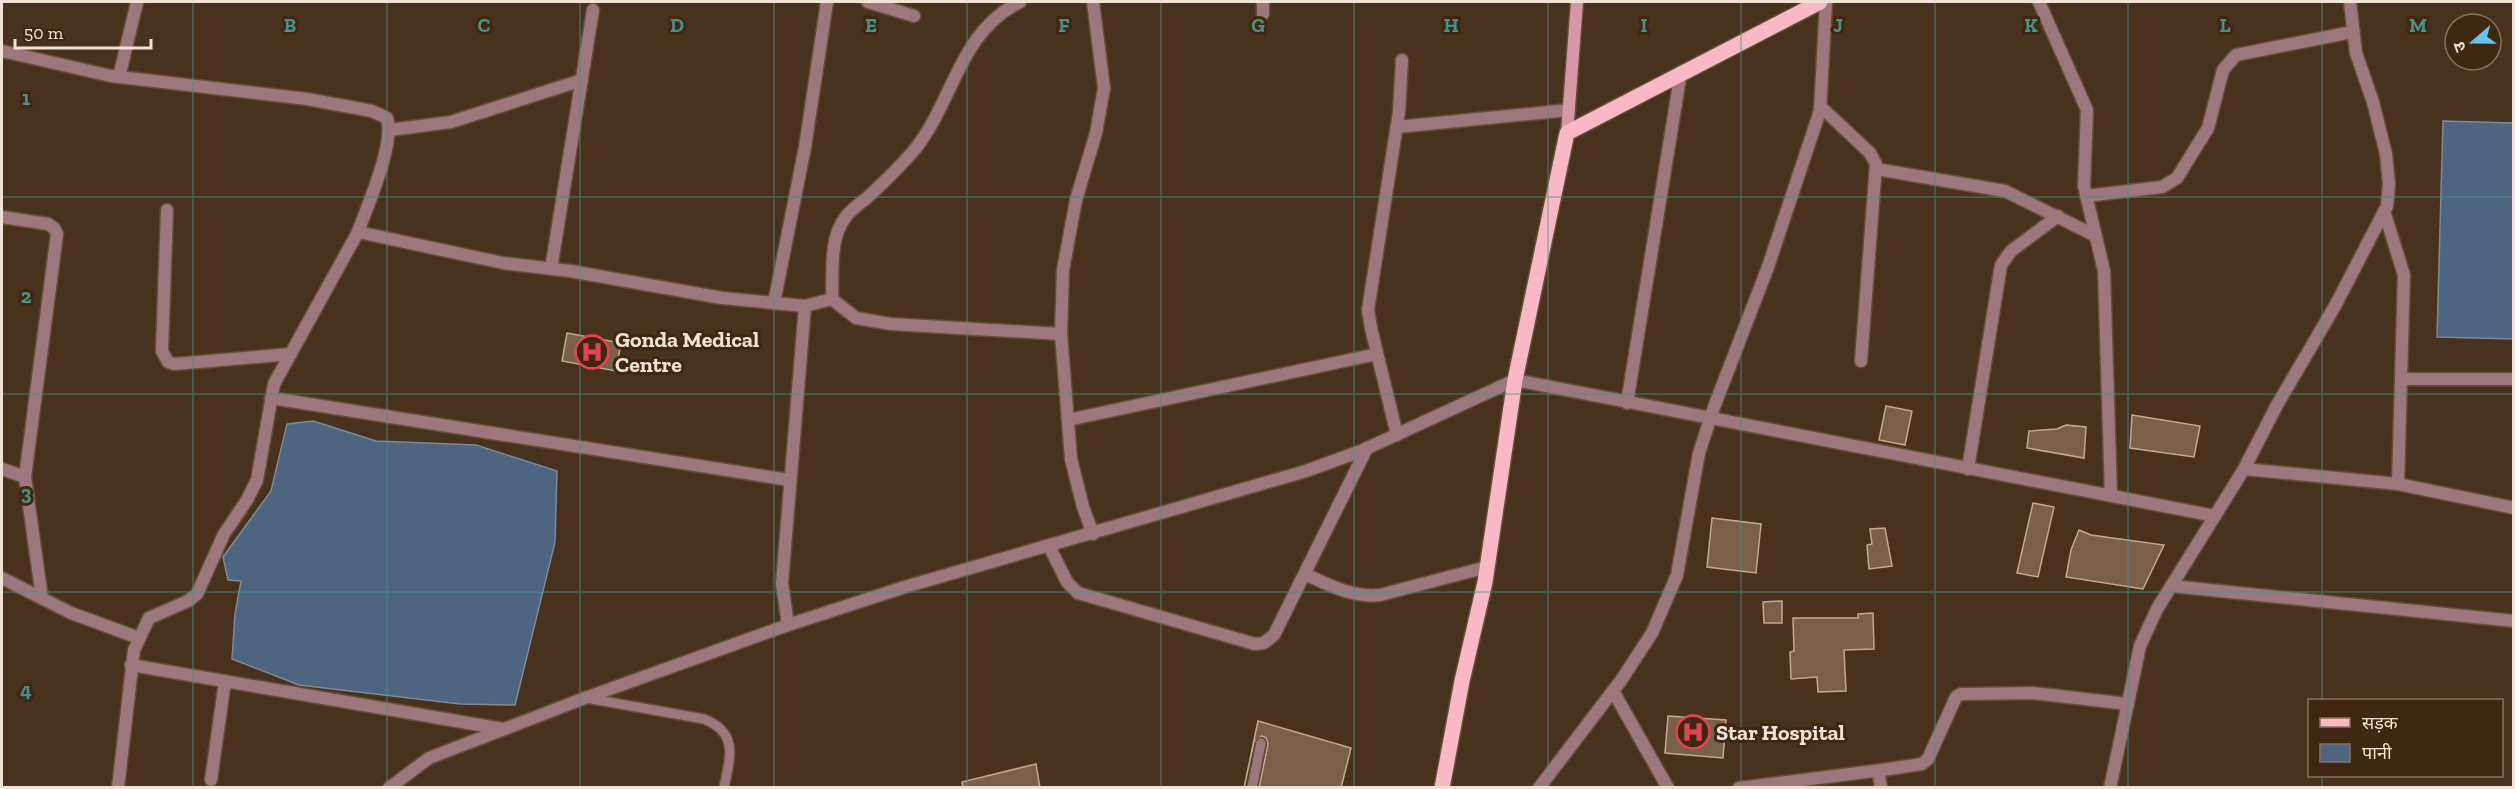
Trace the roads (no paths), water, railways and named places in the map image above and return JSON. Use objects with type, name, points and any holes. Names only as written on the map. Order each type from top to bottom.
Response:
[{"type":"main road","points":[[1442,788],[1487,567],[1515,380],[1567,134],[1576,2]]},
{"type":"main road","points":[[1567,134],[1681,72],[1820,2]]},
{"type":"street","points":[[119,76],[137,2]]},
{"type":"street","points":[[774,303],[805,147],[827,2]]},
{"type":"street","points":[[868,2],[914,16]]},
{"type":"street","points":[[832,298],[836,235],[845,218],[884,182],[916,147],[939,111],[971,45],[980,32],[1007,8],[1020,2]]},
{"type":"street","points":[[1093,534],[1083,507],[1071,459],[1061,334],[1064,270],[1076,200],[1096,133],[1104,88],[1094,2]]},
{"type":"street","points":[[1539,788],[1613,691],[1652,633],[1677,575],[1699,453],[1768,267],[1820,106],[1826,2]]},
{"type":"street","points":[[2039,2],[2086,110],[2083,170],[2086,196],[2104,271],[2111,496]]},
{"type":"street","points":[[2110,788],[2140,646],[2157,609],[2244,469],[2277,405],[2335,306],[2387,206],[2389,184],[2386,154],[2373,102],[2356,53],[2350,2]]},
{"type":"street","points":[[551,269],[593,10]]},
{"type":"street","points":[[2086,196],[2162,187],[2177,178],[2208,128],[2223,70],[2236,55],[2352,32]]},
{"type":"street","points":[[2,51],[119,76],[219,87],[372,111],[387,118],[390,130],[358,232],[274,384],[256,480],[248,500],[224,534],[197,594],[149,618],[134,650],[118,788]]},
{"type":"street","points":[[1397,435],[1368,310],[1397,127],[1402,60]]},
{"type":"street","points":[[1627,403],[1681,72]]},
{"type":"street","points":[[390,130],[451,122],[582,81]]},
{"type":"street","points":[[1820,106],[1870,153],[1876,169],[1861,361]]},
{"type":"street","points":[[1397,127],[1569,110]]},
{"type":"street","points":[[1876,169],[2005,191],[2096,236]]},
{"type":"street","points":[[167,210],[162,351],[168,362],[175,364],[291,354]]},
{"type":"street","points":[[2384,211],[2404,275],[2398,484]]},
{"type":"street","points":[[1968,469],[2001,266],[2011,251],[2058,216]]},
{"type":"street","points":[[2,217],[48,224],[57,234],[26,477],[42,598]]},
{"type":"street","points":[[358,232],[503,262],[722,298],[805,306],[832,298]]},
{"type":"street","points":[[832,298],[856,318],[891,324],[1061,334]]},
{"type":"street","points":[[788,625],[782,583],[805,306]]},
{"type":"street","points":[[1068,420],[1377,354]]},
{"type":"street","points":[[2401,379],[2514,379]]},
{"type":"street","points":[[389,788],[429,758],[585,698],[788,625],[908,585],[1093,534],[1306,471],[1397,435],[1515,380],[1710,420],[2215,516]]},
{"type":"street","points":[[271,398],[789,480]]},
{"type":"street","points":[[1049,546],[1067,582],[1078,593],[1255,644],[1270,640],[1367,448]]},
{"type":"street","points":[[2,469],[26,477]]},
{"type":"street","points":[[2244,469],[2398,484],[2514,508]]},
{"type":"street","points":[[1305,574],[1352,594],[1367,597],[1380,596],[1487,567]]},
{"type":"street","points":[[2,578],[72,613],[139,638]]},
{"type":"street","points":[[2171,586],[2514,621]]},
{"type":"street","points":[[131,665],[503,729]]},
{"type":"street","points":[[211,780],[225,681]]},
{"type":"street","points":[[1613,691],[1668,788]]},
{"type":"street","points":[[1738,788],[1922,764],[1928,759],[1953,703],[1961,694],[2033,693],[2128,704]]},
{"type":"street","points":[[1881,788],[1879,776],[1882,770]]},
{"type":"lane","points":[[585,698],[704,719],[718,725],[726,735],[730,746],[724,788]]},
{"type":"lane","points":[[1252,788],[1261,743]]},
{"type":"water","points":[[2443,121],[2513,123],[2513,339],[2437,337]]},
{"type":"water","points":[[313,421],[376,441],[476,445],[557,471],[555,542],[515,705],[460,704],[299,685],[232,659],[235,614],[241,581],[228,580],[223,557],[271,491],[287,424]]},
{"type":"place","name":"Gonda Medical Centre","points":[[592,352]]},
{"type":"place","name":"Star Hospital","points":[[1693,732]]}]
